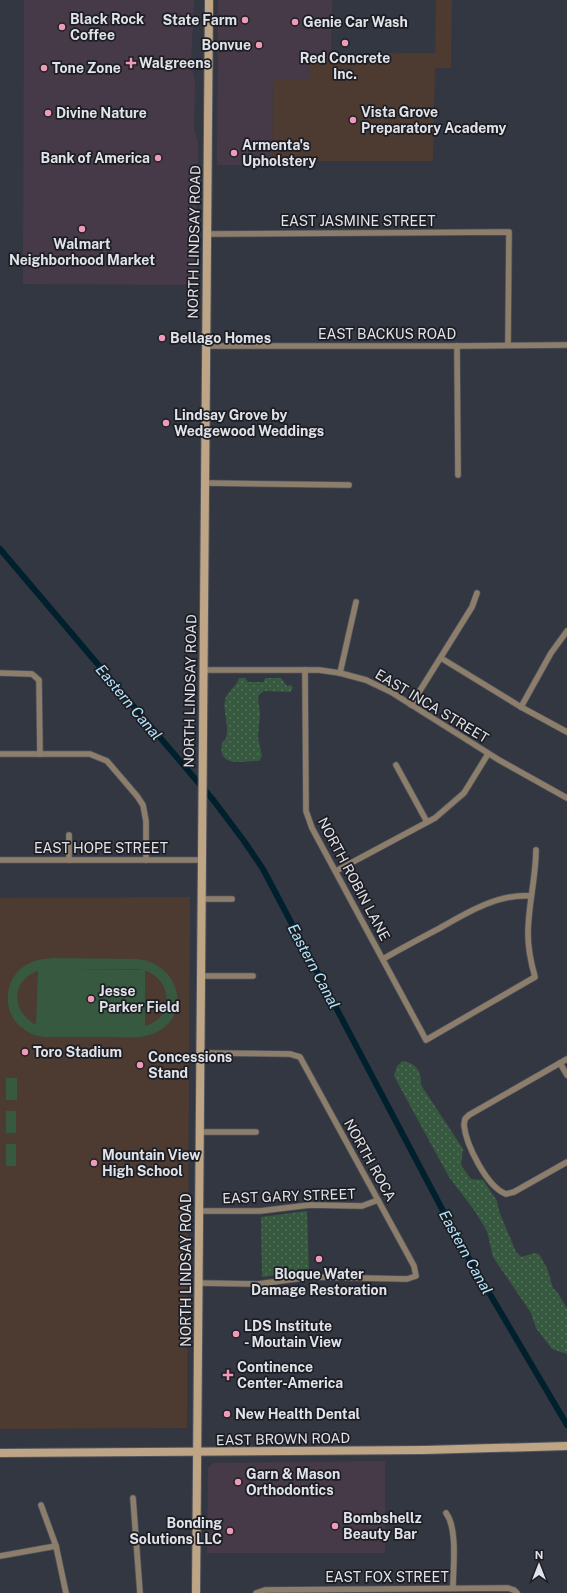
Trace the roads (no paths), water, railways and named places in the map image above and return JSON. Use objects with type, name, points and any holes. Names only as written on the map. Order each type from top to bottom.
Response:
[{"type":"main road","name":"NORTH LINDSAY ROAD","points":[[196,1593],[209,0]]},
{"type":"main road","name":"EAST BROWN ROAD","points":[[0,1453],[424,1450],[567,1446]]},
{"type":"street","name":"EAST JASMINE STREET","points":[[207,234],[509,232],[508,346]]},
{"type":"street","name":"EAST BACKUS ROAD","points":[[206,346],[567,345]]},
{"type":"street","points":[[457,346],[458,475]]},
{"type":"street","points":[[205,484],[349,485]]},
{"type":"street","points":[[411,705],[472,607],[477,593]]},
{"type":"street","points":[[340,673],[356,602]]},
{"type":"street","points":[[521,707],[551,653],[567,631]]},
{"type":"street","points":[[441,658],[521,707],[567,732]]},
{"type":"street","name":"EAST INCA STREET","points":[[203,670],[305,670],[340,673],[366,680],[411,705],[488,754],[567,798]]},
{"type":"street","name":"NORTH ROBIN LANE","points":[[305,670],[306,811],[312,828],[426,1040],[534,977],[530,958],[528,934],[531,896]]},
{"type":"street","points":[[0,673],[32,674],[39,680],[40,754]]},
{"type":"street","points":[[0,754],[90,754],[102,758],[112,766],[143,805],[146,821],[146,860]]},
{"type":"street","points":[[336,871],[435,818],[464,793],[488,754]]},
{"type":"street","points":[[396,765],[427,822]]},
{"type":"street","points":[[69,835],[69,860]]},
{"type":"street","points":[[383,959],[478,907],[522,895],[531,896],[536,866],[536,850]]},
{"type":"street","name":"EAST HOPE STREET","points":[[0,860],[202,860]]},
{"type":"street","points":[[201,899],[232,899]]},
{"type":"street","points":[[201,976],[253,976]]},
{"type":"street","name":"NORTH ROCA","points":[[198,1283],[258,1284],[310,1277],[407,1279],[416,1276],[414,1266],[300,1057],[290,1054],[200,1053]]},
{"type":"street","points":[[567,1059],[469,1116],[464,1122],[465,1131],[478,1163],[498,1189],[506,1194],[514,1192],[567,1162]]},
{"type":"street","points":[[560,1063],[567,1075]]},
{"type":"street","points":[[200,1132],[256,1132]]},
{"type":"street","name":"EAST GARY STREET","points":[[199,1211],[260,1211],[310,1205],[362,1206],[378,1200]]},
{"type":"street","points":[[134,1498],[140,1593]]},
{"type":"street","points":[[41,1505],[56,1546],[66,1593]]},
{"type":"street","points":[[446,1513],[451,1521],[453,1531],[453,1588]]},
{"type":"street","points":[[0,1556],[56,1546]]},
{"type":"street","name":"EAST FOX STREET","points":[[256,1593],[264,1590],[508,1588],[517,1593]]},
{"type":"waterway","name":"Eastern Canal","points":[[0,549],[214,801],[263,869],[461,1245],[567,1425]]},
{"type":"place","name":"State Farm","points":[[245,20]]},
{"type":"place","name":"Genie Car Wash","points":[[295,22]]},
{"type":"place","name":"Black Rock Coffee","points":[[62,27]]},
{"type":"place","name":"Red Concrete Inc.","points":[[345,43]]},
{"type":"place","name":"Bonvue","points":[[259,45]]},
{"type":"place","name":"Walgreens","points":[[131,63]]},
{"type":"place","name":"Tone Zone","points":[[44,68]]},
{"type":"place","name":"Divine Nature","points":[[48,113]]},
{"type":"place","name":"Vista Grove Preparatory Academy","points":[[353,120]]},
{"type":"place","name":"Armenta's Upholstery","points":[[234,153]]},
{"type":"place","name":"Bank of America","points":[[158,158]]},
{"type":"place","name":"Walmart Neighborhood Market","points":[[82,229]]},
{"type":"place","name":"Bellago Homes","points":[[162,338]]},
{"type":"place","name":"Lindsay Grove by Wedgewood Weddings","points":[[166,423]]},
{"type":"place","name":"Jesse Parker Field","points":[[91,999]]},
{"type":"place","name":"Toro Stadium","points":[[25,1052]]},
{"type":"place","name":"Concessions Stand","points":[[140,1065]]},
{"type":"place","name":"Mountain View High School","points":[[94,1163]]},
{"type":"place","name":"Bloque Water Damage Restoration","points":[[319,1259]]},
{"type":"place","name":"LDS Institute - Moutain View","points":[[236,1334]]},
{"type":"place","name":"Continence Center-America","points":[[228,1375]]},
{"type":"place","name":"New Health Dental","points":[[227,1414]]},
{"type":"place","name":"Garn & Mason Orthodontics","points":[[238,1482]]},
{"type":"place","name":"Bombshellz Beauty Bar","points":[[335,1526]]},
{"type":"place","name":"Bonding Solutions LLC","points":[[230,1531]]}]
